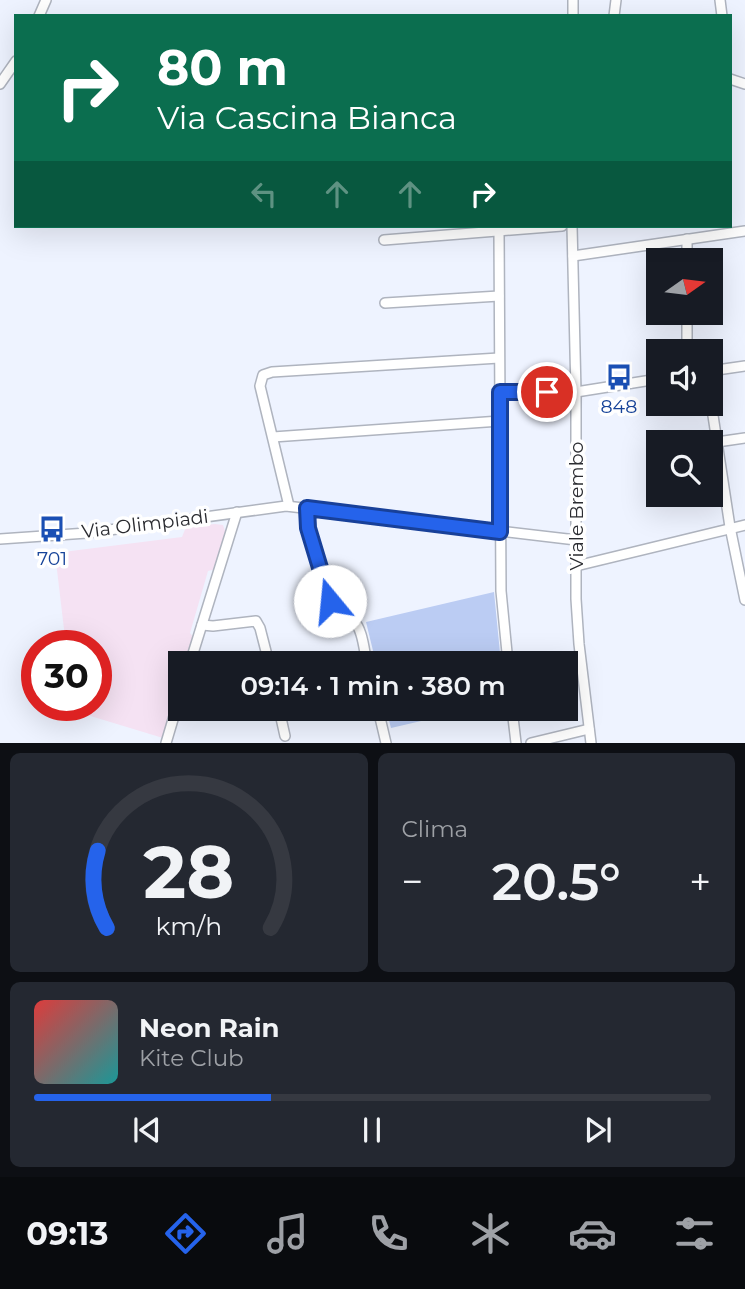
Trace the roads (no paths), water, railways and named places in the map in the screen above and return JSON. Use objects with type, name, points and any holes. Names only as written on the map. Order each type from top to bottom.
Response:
[{"type":"street","points":[[0,84],[14,64]]},
{"type":"street","points":[[384,240],[537,228]]},
{"type":"street","name":"Viale Brembo","points":[[572,228],[578,634],[591,743]]},
{"type":"street","points":[[499,231],[501,591],[507,651]]},
{"type":"street","points":[[573,256],[745,231]]},
{"type":"street","points":[[687,239],[687,248]]},
{"type":"street","points":[[385,303],[499,296]]},
{"type":"street","points":[[289,506],[260,384],[263,375],[272,372],[499,358]]},
{"type":"street","points":[[723,369],[745,366]]},
{"type":"street","points":[[500,392],[576,391],[646,381]]},
{"type":"street","points":[[273,437],[500,421]]},
{"type":"street","points":[[723,441],[745,438]]},
{"type":"street","points":[[723,481],[744,594]]},
{"type":"street","name":"Via Olimpiadi","points":[[0,539],[87,533],[289,506],[576,540]]},
{"type":"street","points":[[307,508],[308,528],[330,603],[357,625],[364,651]]},
{"type":"street","points":[[194,651],[237,512]]},
{"type":"street","points":[[576,566],[745,525]]},
{"type":"street","points":[[202,625],[256,621],[266,651]]},
{"type":"street","points":[[166,743],[173,721]]},
{"type":"street","points":[[282,721],[285,736]]},
{"type":"street","points":[[381,721],[386,743]]},
{"type":"street","points":[[513,721],[516,743]]},
{"type":"street","points":[[531,743],[589,729]]},
{"type":"place","name":"848","points":[[619,377]]},
{"type":"place","name":"701","points":[[52,529]]}]
